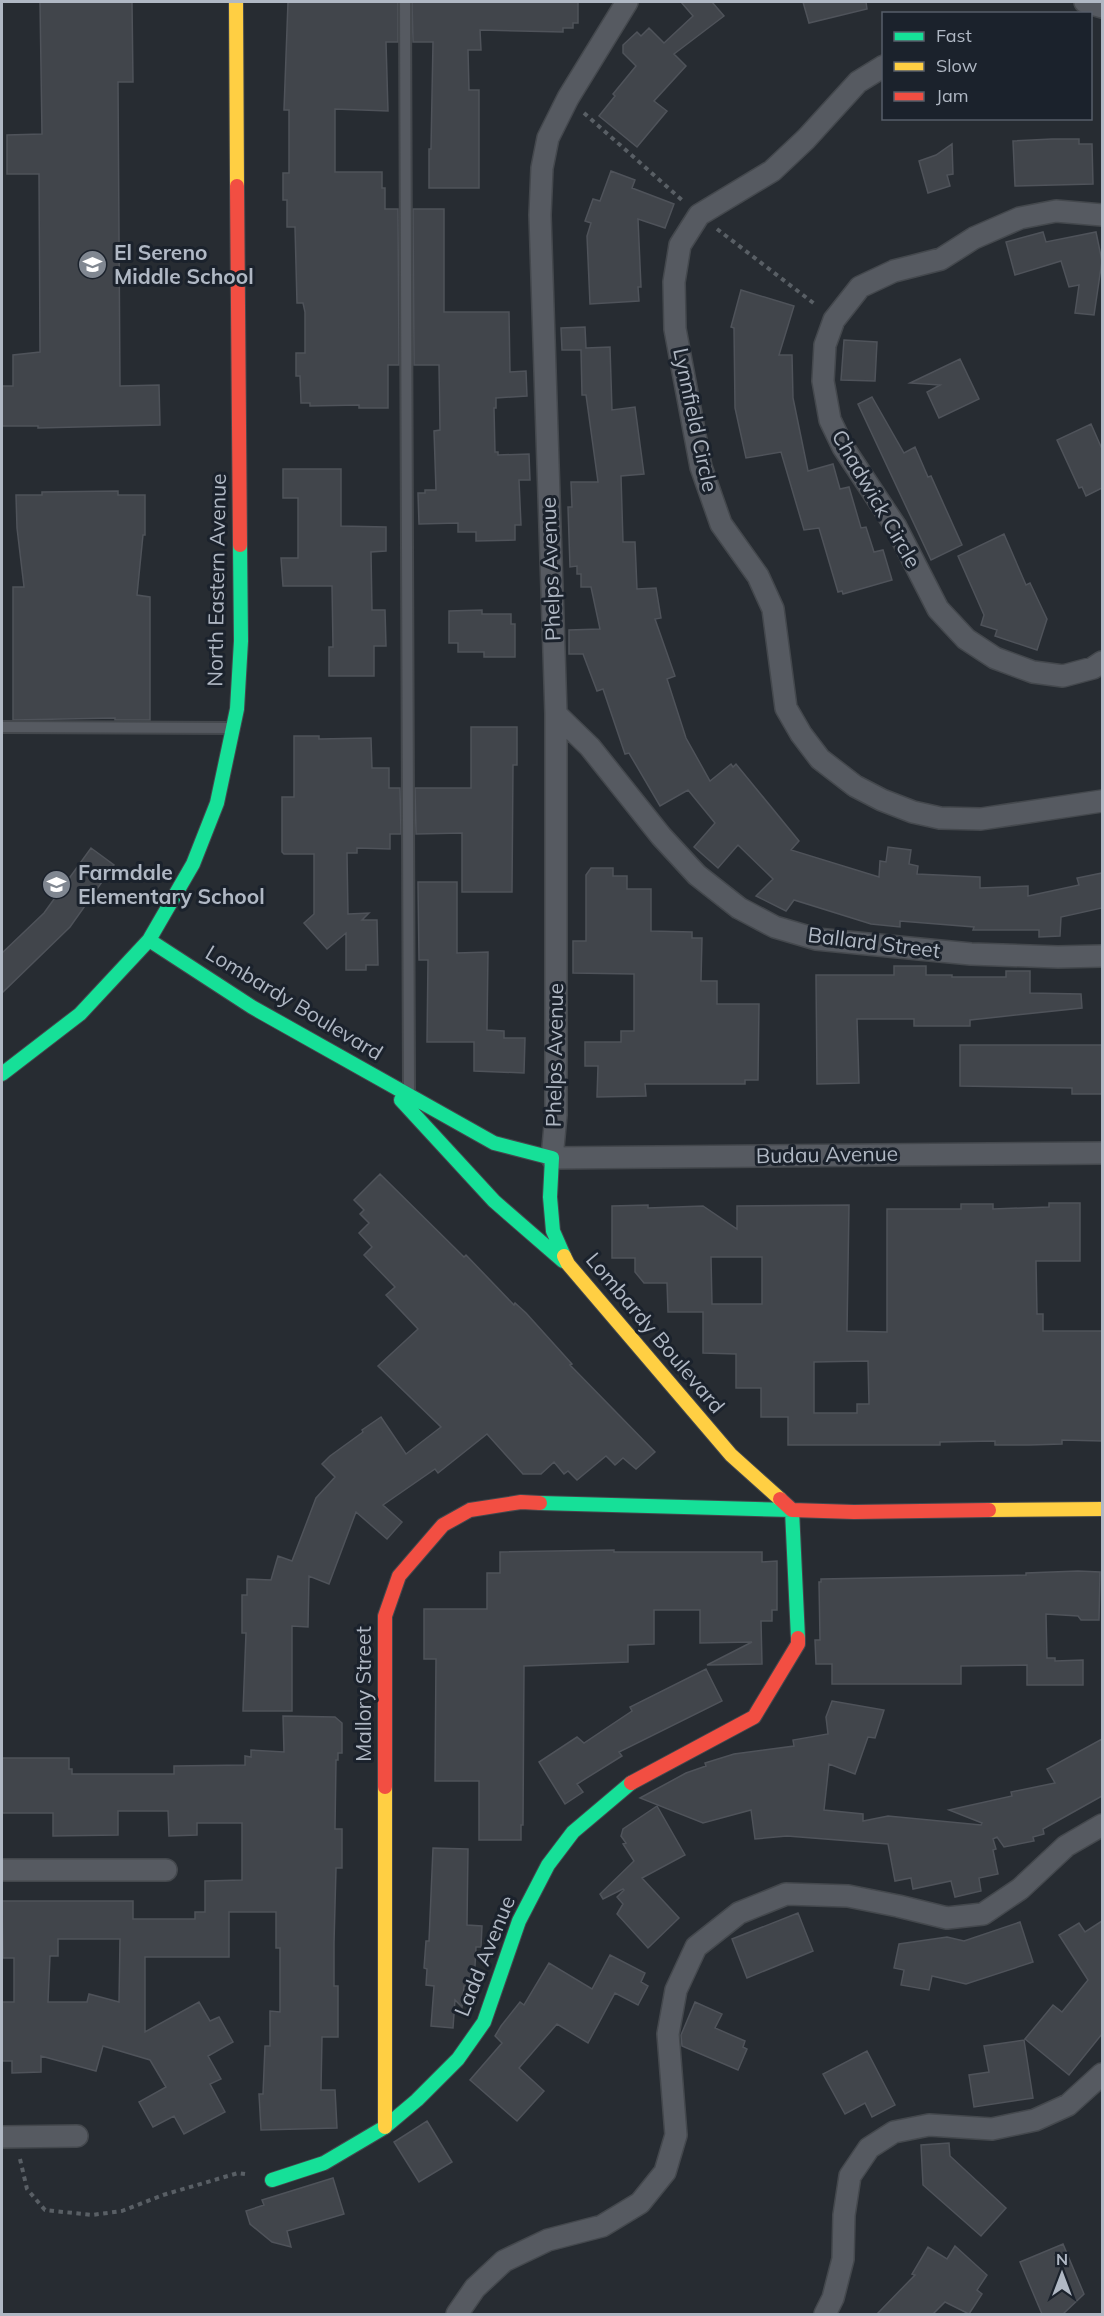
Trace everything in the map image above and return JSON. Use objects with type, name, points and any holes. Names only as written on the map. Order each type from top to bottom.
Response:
[{"type":"street","name":"North Eastern Avenue","points":[[2,1074],[80,1014],[149,940],[193,864],[217,803],[237,709],[241,640],[236,2]]},
{"type":"street","name":"Phelps Avenue","points":[[552,1158],[556,1115],[556,714],[540,226],[542,168],[548,138],[568,98],[627,2]]},
{"type":"street","name":"Lynnfield Circle","points":[[882,67],[858,82],[806,139],[772,171],[699,215],[680,245],[674,282],[675,329],[701,467],[721,524],[758,576],[773,609],[786,708],[801,734],[820,759],[855,786],[882,800],[913,812],[940,818],[981,819],[1102,801]]},
{"type":"street","name":"Chadwick Circle","points":[[1102,215],[1056,211],[1020,218],[974,238],[940,259],[894,271],[860,287],[834,320],[825,345],[823,381],[830,420],[843,447],[896,526],[938,609],[966,639],[995,658],[1033,672],[1063,676],[1093,668],[1102,663]]},
{"type":"street","name":"Ballard Street","points":[[556,714],[590,747],[661,836],[698,875],[739,908],[776,927],[816,939],[971,954],[1102,956]]},
{"type":"street","name":"Lombardy Boulevard","points":[[149,940],[252,1006],[494,1143],[552,1158],[550,1197],[553,1231],[568,1264],[731,1455],[792,1510]]},
{"type":"street","points":[[382,1080],[494,1201],[568,1264]]},
{"type":"street","name":"Budau Avenue","points":[[552,1158],[1102,1153]]},
{"type":"street","name":"Mallory Street","points":[[385,2127],[385,1616],[399,1576],[443,1525],[470,1510],[495,1505],[521,1502],[576,1502],[792,1510]]},
{"type":"street","points":[[792,1510],[854,1512],[1102,1509]]},
{"type":"street","name":"Ladd Avenue","points":[[272,2180],[324,2163],[385,2127],[417,2100],[458,2059],[484,2022],[519,1921],[548,1865],[573,1832],[631,1783],[754,1717],[798,1644],[792,1510]]},
{"type":"street","points":[[457,2314],[475,2288],[504,2261],[548,2240],[602,2226],[640,2203],[666,2172],[676,2135],[668,2034],[676,1990],[696,1947],[739,1912],[786,1894],[848,1896],[947,1918],[982,1914],[1020,1889],[1066,1846],[1102,1825]]},
{"type":"street","points":[[2,1870],[166,1870]]},
{"type":"street","points":[[825,2314],[833,2298],[843,2259],[844,2214],[850,2176],[869,2148],[894,2132],[929,2125],[992,2129],[1035,2120],[1068,2105],[1102,2074]]},
{"type":"street","points":[[8,2137],[77,2136]]},
{"type":"lane","points":[[405,2],[409,1095]]},
{"type":"lane","points":[[2,727],[233,728]]},
{"type":"path","points":[[8,2137],[27,2189],[45,2210],[92,2215],[122,2211],[163,2195],[238,2173],[272,2180]]},
{"type":"building","points":[[40,2],[132,2],[133,82],[118,82],[120,386],[159,385],[160,425],[38,428],[38,426],[2,426],[2,386],[13,386],[13,355],[40,352],[39,174],[7,174],[7,135],[42,134]]},
{"type":"building","points":[[288,2],[398,2],[398,42],[386,42],[388,111],[335,109],[335,172],[382,172],[385,209],[398,209],[399,365],[388,365],[388,408],[359,408],[359,405],[310,406],[310,403],[301,403],[300,376],[296,376],[296,353],[305,353],[305,312],[303,303],[297,303],[295,227],[287,227],[287,200],[283,200],[283,173],[289,173],[289,110],[284,110]]},
{"type":"building","points":[[412,2],[578,2],[578,23],[573,23],[573,28],[563,28],[563,32],[480,30],[481,50],[468,50],[469,90],[479,90],[479,188],[429,188],[433,42],[413,42]]},
{"type":"building","points":[[681,2],[712,2],[724,16],[674,54],[686,66],[654,101],[667,111],[637,147],[599,116],[615,96],[613,94],[636,66],[623,53],[623,45],[637,32],[641,36],[649,28],[664,43],[693,16]]},
{"type":"building","points":[[803,2],[866,2],[867,9],[809,23]]},
{"type":"building","points":[[1079,139],[1079,144],[1092,144],[1093,184],[1015,186],[1013,141]]},
{"type":"building","points":[[952,144],[953,174],[947,175],[950,186],[928,193],[919,161],[936,155]]},
{"type":"building","points":[[611,171],[635,180],[632,188],[674,204],[665,228],[638,219],[641,287],[638,287],[639,301],[590,304],[587,236],[591,223],[585,221],[593,199],[600,201]]},
{"type":"building","points":[[413,209],[444,209],[444,312],[509,312],[510,372],[526,371],[527,396],[496,398],[496,408],[494,408],[495,452],[498,452],[498,455],[529,454],[530,480],[519,480],[521,525],[515,525],[515,540],[476,541],[476,532],[458,532],[458,523],[419,524],[418,493],[425,493],[425,490],[436,490],[434,431],[440,430],[439,365],[414,365]]},
{"type":"building","points":[[1043,232],[1046,242],[1096,232],[1102,261],[1094,315],[1075,313],[1079,285],[1069,287],[1061,261],[1015,275],[1006,242]]},
{"type":"building","points":[[741,290],[794,306],[779,355],[792,355],[793,398],[808,471],[833,464],[840,489],[849,487],[861,528],[866,527],[874,552],[883,550],[892,580],[843,594],[842,591],[838,592],[819,528],[804,530],[781,452],[746,458],[735,408],[734,328],[731,327]]},
{"type":"building","points":[[585,327],[586,348],[610,347],[612,410],[635,407],[644,474],[621,476],[623,542],[635,542],[637,589],[656,588],[661,618],[655,619],[675,676],[667,679],[686,738],[710,781],[731,764],[733,767],[736,764],[799,841],[791,850],[879,877],[880,861],[886,862],[888,847],[911,850],[909,864],[918,866],[917,874],[980,877],[980,888],[1028,886],[1028,896],[1079,885],[1077,878],[1102,873],[1102,908],[1061,917],[1060,936],[1039,937],[1039,930],[973,930],[974,927],[900,921],[900,927],[871,924],[794,900],[786,911],[756,896],[773,879],[738,845],[718,868],[694,847],[715,823],[688,790],[660,806],[629,753],[625,754],[603,689],[597,691],[583,654],[569,654],[569,630],[600,629],[591,587],[581,587],[581,574],[577,574],[577,566],[570,567],[568,507],[572,507],[571,482],[598,482],[586,395],[582,395],[581,350],[562,350],[561,328]]},
{"type":"building","points":[[844,340],[877,342],[875,381],[841,380]]},
{"type":"building","points":[[960,359],[979,399],[939,418],[927,392],[940,385],[910,383]]},
{"type":"building","points":[[872,397],[904,453],[915,447],[928,477],[931,476],[962,545],[931,560],[858,404]]},
{"type":"building","points":[[1091,424],[1102,449],[1102,488],[1086,496],[1082,487],[1079,488],[1057,440]]},
{"type":"building","points":[[283,469],[341,469],[341,526],[386,527],[386,551],[371,552],[372,610],[385,610],[386,646],[374,646],[374,676],[329,676],[329,647],[333,647],[332,586],[283,586],[281,558],[298,558],[298,498],[283,498]]},
{"type":"building","points":[[118,491],[118,495],[145,495],[145,535],[143,535],[137,595],[150,597],[150,720],[115,720],[115,718],[13,720],[13,587],[24,587],[17,528],[16,495],[42,495],[42,492]]},
{"type":"building","points":[[1004,534],[1026,585],[1030,583],[1047,619],[1037,650],[995,636],[997,630],[981,625],[984,615],[958,556]]},
{"type":"building","points":[[482,610],[482,614],[511,614],[511,624],[515,624],[515,657],[484,657],[484,652],[458,652],[458,643],[449,643],[449,611]]},
{"type":"building","points":[[471,727],[517,727],[517,765],[513,765],[512,892],[462,892],[462,833],[416,834],[415,788],[471,788]]},
{"type":"building","points":[[294,736],[319,736],[319,739],[371,738],[372,768],[389,768],[389,788],[400,788],[401,834],[390,834],[390,849],[357,848],[357,853],[347,853],[348,914],[369,913],[362,920],[377,920],[378,965],[366,965],[366,970],[346,970],[346,933],[327,949],[304,923],[314,914],[314,854],[284,854],[282,852],[282,797],[294,797]]},
{"type":"building","points":[[91,848],[114,865],[70,927],[2,993],[2,953],[44,913]]},
{"type":"building","points":[[591,868],[613,868],[613,876],[627,876],[627,889],[651,889],[651,931],[692,932],[692,938],[702,938],[701,981],[717,981],[717,1004],[759,1004],[758,1080],[745,1080],[745,1084],[645,1084],[646,1096],[597,1097],[598,1066],[585,1066],[585,1042],[621,1042],[621,1031],[634,1031],[634,974],[573,973],[573,941],[586,941],[586,875]]},
{"type":"building","points":[[418,882],[457,882],[457,953],[488,952],[487,1030],[504,1031],[504,1038],[525,1038],[524,1073],[474,1071],[474,1042],[427,1042],[428,960],[419,960]]},
{"type":"building","points":[[894,966],[926,966],[926,975],[952,975],[952,977],[1006,977],[1006,971],[1030,971],[1030,993],[1081,994],[1082,1008],[970,1020],[970,1026],[914,1026],[914,1019],[857,1019],[859,1083],[817,1084],[816,975],[894,975]]},
{"type":"building","points":[[960,1045],[1102,1045],[1102,1094],[1072,1094],[1072,1088],[960,1086]]},
{"type":"building","points":[[380,1174],[464,1257],[466,1255],[514,1305],[515,1303],[526,1313],[572,1364],[570,1365],[655,1452],[636,1469],[623,1458],[615,1465],[606,1456],[577,1480],[568,1471],[564,1474],[554,1462],[541,1474],[523,1474],[487,1434],[438,1473],[435,1469],[383,1505],[402,1522],[387,1539],[356,1512],[329,1584],[309,1576],[308,1627],[292,1626],[292,1711],[243,1711],[246,1633],[242,1633],[242,1595],[247,1595],[247,1579],[271,1580],[278,1556],[292,1561],[316,1498],[335,1477],[322,1464],[381,1417],[406,1454],[441,1427],[378,1366],[418,1329],[386,1295],[395,1287],[364,1255],[372,1247],[359,1233],[369,1223],[360,1214],[364,1210],[354,1200]]},
{"type":"building","points":[[1049,1203],[1080,1203],[1080,1261],[1036,1261],[1037,1314],[1043,1314],[1043,1331],[1102,1331],[1102,1441],[1062,1440],[1062,1444],[1029,1445],[995,1445],[995,1441],[940,1442],[940,1445],[788,1445],[788,1417],[761,1417],[761,1388],[736,1388],[736,1354],[703,1353],[703,1312],[668,1312],[667,1283],[644,1283],[635,1272],[635,1258],[612,1258],[612,1206],[648,1205],[648,1208],[703,1206],[737,1229],[737,1206],[849,1205],[847,1331],[887,1332],[887,1209],[961,1209],[961,1204],[993,1204],[993,1209],[1049,1207]],"holes":[[[711,1257],[762,1257],[762,1304],[712,1304]],[[868,1361],[869,1404],[857,1404],[857,1413],[814,1413],[814,1362]]]},
{"type":"building","points":[[614,1550],[614,1552],[762,1552],[762,1562],[777,1561],[777,1610],[772,1610],[772,1621],[761,1621],[762,1664],[707,1665],[752,1642],[700,1643],[700,1610],[654,1610],[654,1644],[628,1645],[628,1662],[524,1666],[521,1840],[479,1840],[479,1781],[435,1781],[436,1659],[424,1659],[424,1609],[487,1609],[487,1573],[500,1573],[500,1552]]},
{"type":"building","points":[[1100,1572],[1099,1620],[1081,1620],[1078,1616],[1046,1614],[1047,1658],[1055,1658],[1055,1661],[1083,1660],[1083,1685],[1027,1685],[1027,1665],[961,1666],[961,1684],[832,1684],[832,1664],[816,1664],[815,1640],[820,1640],[819,1582],[821,1579],[1026,1575],[1026,1573]]},
{"type":"building","points":[[706,1669],[722,1701],[619,1752],[622,1756],[577,1784],[583,1792],[565,1804],[539,1762],[577,1737],[584,1743],[632,1711],[630,1707]]},
{"type":"building","points":[[832,1701],[884,1710],[875,1738],[868,1737],[855,1774],[829,1764],[824,1810],[863,1814],[863,1821],[888,1816],[981,1825],[982,1823],[949,1810],[1012,1796],[1011,1792],[1055,1783],[1047,1769],[1102,1739],[1102,1796],[1043,1829],[1044,1834],[1033,1837],[1034,1841],[1004,1847],[997,1837],[993,1839],[998,1874],[979,1878],[981,1891],[955,1897],[951,1881],[913,1889],[911,1878],[895,1881],[888,1844],[787,1836],[755,1839],[751,1810],[703,1823],[640,1798],[686,1773],[706,1766],[705,1763],[734,1754],[794,1746],[793,1740],[828,1734],[826,1717]]},
{"type":"building","points":[[283,1716],[335,1717],[342,1723],[342,1753],[338,1753],[338,1760],[336,1760],[335,1829],[342,1829],[342,1868],[336,1868],[334,1943],[334,1986],[338,1986],[338,2037],[322,2037],[321,2090],[335,2090],[337,2128],[261,2130],[259,2094],[263,2094],[265,2046],[270,2046],[270,2011],[280,2012],[280,1948],[276,1948],[276,1912],[229,1912],[229,1957],[145,1957],[145,2032],[199,2002],[210,2021],[219,2017],[233,2042],[208,2056],[221,2079],[210,2084],[225,2112],[184,2134],[174,2116],[153,2127],[139,2102],[166,2087],[150,2060],[103,2046],[96,2071],[41,2056],[41,2072],[12,2073],[12,2061],[2,2061],[2,2002],[14,2002],[14,1958],[3,1958],[2,1901],[133,1901],[133,1919],[195,1919],[195,1912],[205,1912],[205,1881],[242,1880],[242,1823],[197,1823],[197,1835],[169,1836],[168,1811],[118,1811],[118,1835],[53,1836],[53,1813],[2,1813],[2,1758],[69,1758],[69,1769],[72,1769],[72,1774],[174,1774],[174,1766],[245,1765],[245,1756],[251,1757],[251,1750],[284,1752]],"holes":[[[58,1939],[120,1939],[119,2002],[89,1994],[87,2002],[48,2002],[50,1956],[58,1956]]]},
{"type":"building","points":[[657,1806],[685,1855],[642,1878],[679,1918],[648,1948],[617,1914],[623,1904],[617,1897],[624,1890],[603,1899],[600,1894],[634,1861],[623,1844],[626,1843],[621,1836],[623,1829]]},
{"type":"building","points":[[433,1848],[468,1849],[467,1925],[482,1926],[481,1947],[476,1947],[474,1986],[464,1986],[462,2007],[455,2000],[453,2028],[431,2026],[434,1986],[426,1985],[427,1969],[424,1968],[426,1941],[429,1941]]},
{"type":"building","points":[[798,1913],[813,1951],[747,1978],[732,1939]]},
{"type":"building","points":[[1102,1921],[1102,2034],[1069,2075],[1025,2039],[1053,2005],[1062,2012],[1088,1980],[1059,1935],[1079,1923],[1085,1932]]},
{"type":"building","points":[[1020,1922],[1033,1962],[966,1984],[932,1976],[929,1990],[901,1985],[904,1970],[894,1968],[899,1944],[947,1937],[964,1941]]},
{"type":"building","points":[[610,1955],[645,1973],[641,1982],[648,1986],[638,2005],[615,1993],[588,2043],[557,2024],[519,2068],[544,2091],[517,2121],[470,2080],[502,2043],[495,2036],[520,2002],[524,2005],[549,1963],[592,1989]]},
{"type":"building","points":[[695,2002],[722,2014],[715,2028],[745,2041],[743,2047],[747,2049],[738,2070],[682,2046],[681,2035]]},
{"type":"building","points":[[1024,2040],[1033,2098],[974,2107],[969,2075],[989,2072],[984,2046]]},
{"type":"building","points":[[867,2051],[895,2105],[872,2117],[865,2103],[845,2114],[823,2074]]},
{"type":"building","points":[[427,2121],[452,2162],[419,2182],[394,2142]]},
{"type":"building","points":[[949,2143],[950,2156],[1006,2208],[981,2236],[923,2185],[921,2145]]},
{"type":"building","points":[[333,2178],[344,2214],[287,2231],[291,2247],[272,2242],[250,2224],[246,2211],[264,2205],[262,2200]]},
{"type":"building","points":[[1063,2244],[1084,2294],[1063,2314],[1042,2314],[1020,2262]]},
{"type":"building","points":[[955,2246],[987,2275],[977,2290],[982,2294],[969,2314],[945,2302],[933,2314],[877,2314],[915,2275],[912,2274],[928,2247],[947,2259]]},
{"type":"traffic: fast","points":[[2,1074],[80,1014],[149,940],[193,864],[217,803],[237,709],[241,641],[240,545]]},
{"type":"traffic: fast","points":[[149,940],[252,1007],[494,1143],[552,1158],[550,1197],[553,1231],[564,1256]]},
{"type":"traffic: fast","points":[[401,1100],[494,1201],[563,1261]]},
{"type":"traffic: fast","points":[[540,1503],[792,1510],[798,1638]]},
{"type":"traffic: fast","points":[[272,2180],[324,2163],[385,2127],[417,2100],[458,2059],[484,2022],[519,1921],[548,1865],[573,1832],[631,1783]]},
{"type":"traffic: slow","points":[[236,2],[237,186]]},
{"type":"traffic: slow","points":[[564,1256],[568,1264],[731,1455],[780,1499]]},
{"type":"traffic: slow","points":[[989,1510],[1102,1509]]},
{"type":"traffic: slow","points":[[385,1787],[385,2127]]},
{"type":"traffic: jam","points":[[237,186],[240,545]]},
{"type":"traffic: jam","points":[[780,1499],[792,1510],[854,1512],[989,1510]]},
{"type":"traffic: jam","points":[[385,1787],[385,1616],[399,1576],[443,1525],[470,1510],[521,1502],[540,1503]]},
{"type":"traffic: jam","points":[[631,1783],[754,1717],[798,1644],[798,1638]]},
{"type":"place","name":"El Sereno Middle School","points":[[93,265]]},
{"type":"place","name":"Farmdale Elementary School","points":[[57,885]]}]
